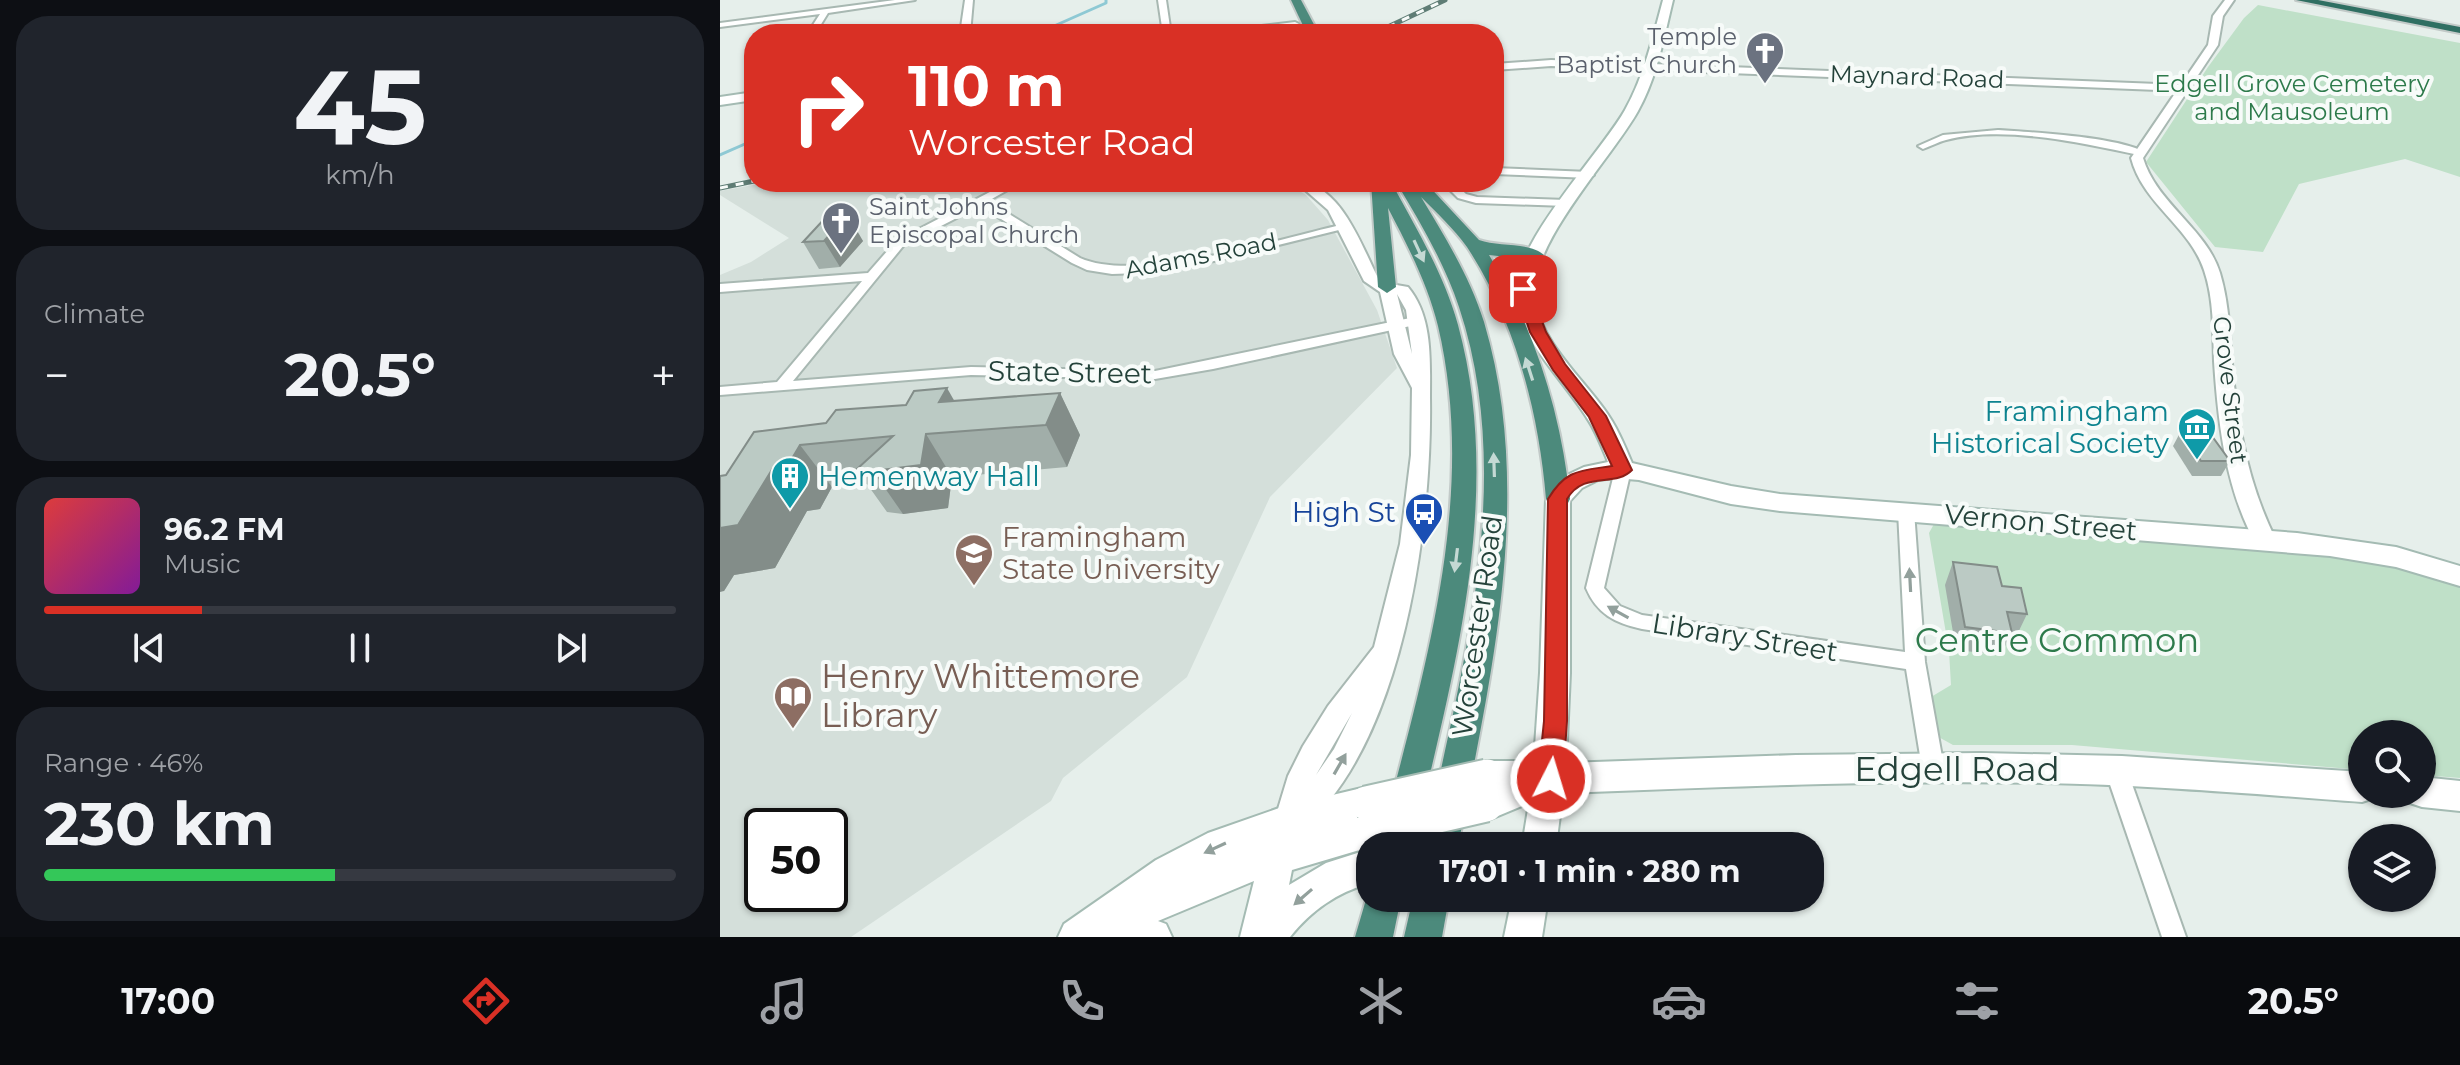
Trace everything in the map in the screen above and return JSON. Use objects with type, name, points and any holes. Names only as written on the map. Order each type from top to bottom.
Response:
[{"type":"highway","points":[[1283,0],[1294,24]]},
{"type":"highway","points":[[1296,0],[1308,24]]},
{"type":"highway","points":[[2301,0],[2460,27]]},
{"type":"highway","points":[[2327,0],[2460,27]]},
{"type":"highway","points":[[1381,192],[1387,287]]},
{"type":"highway","name":"Worcester Road","points":[[1386,192],[1420,251],[1448,327],[1459,389],[1462,439],[1461,513],[1448,617],[1399,832]]},
{"type":"highway","name":"Worcester Road","points":[[1410,192],[1442,248],[1473,321],[1487,382],[1494,459],[1492,551],[1486,605],[1444,832]]},
{"type":"highway","points":[[1425,192],[1472,243],[1498,289],[1520,343],[1549,436],[1557,473],[1558,499]]},
{"type":"highway","points":[[1472,243],[1487,249],[1535,255]]},
{"type":"highway","points":[[1374,937],[1380,912]]},
{"type":"highway","points":[[1423,937],[1428,912]]},
{"type":"main road","points":[[1542,832],[1551,779],[1555,721],[1558,499],[1565,486],[1578,477],[1623,470],[1605,429],[1558,366],[1528,311],[1524,279],[1566,203],[1589,175],[1633,109],[1651,66],[1668,0]]},
{"type":"main road","points":[[720,101],[744,97]]},
{"type":"main road","name":"Vernon Street","points":[[1623,470],[1644,471],[1758,500],[2265,540],[2385,555],[2460,576]]},
{"type":"main road","name":"Edgell Road","points":[[1388,832],[1487,791],[1551,779],[1791,769],[1933,768],[2116,770],[2348,786]]},
{"type":"main road","points":[[2436,793],[2460,796]]},
{"type":"main road","points":[[1259,937],[1288,822]]},
{"type":"main road","name":"Edgell Road","points":[[1077,937],[1200,855],[1229,841],[1288,822],[1356,841]]},
{"type":"main road","name":"Edgell Road","points":[[1077,937],[1213,878],[1277,856],[1356,844]]},
{"type":"main road","points":[[1268,937],[1299,899],[1330,878],[1356,850]]},
{"type":"main road","points":[[1077,937],[1111,932],[1153,937]]},
{"type":"street","points":[[720,25],[911,0]]},
{"type":"street","points":[[966,24],[969,0]]},
{"type":"street","points":[[1162,0],[1166,24]]},
{"type":"street","points":[[1923,146],[1943,138],[2021,133],[2080,139],[2139,152],[2213,45],[2218,16],[2230,0]]},
{"type":"street","points":[[818,24],[826,11]]},
{"type":"street","name":"Maynard Road","points":[[1504,66],[1551,63],[1651,66],[2183,88]]},
{"type":"street","name":"Grove Street","points":[[2139,152],[2138,163],[2142,175],[2196,241],[2211,270],[2218,301],[2227,406],[2238,465],[2251,510],[2265,540]]},
{"type":"street","points":[[1504,171],[1589,175]]},
{"type":"street","points":[[781,386],[900,243],[997,192]]},
{"type":"street","points":[[1288,822],[1311,803],[1335,774],[1370,706],[1418,513],[1422,452],[1420,387],[1423,364],[1407,293],[1398,288],[1376,285],[1369,277],[1345,227],[1326,199],[1317,192]]},
{"type":"street","points":[[1458,192],[1476,200],[1566,203]]},
{"type":"street","name":"Adams Road","points":[[979,201],[1086,265],[1114,272],[1153,269],[1345,227]]},
{"type":"street","points":[[720,288],[869,277]]},
{"type":"street","points":[[1387,287],[1407,365],[1420,387]]},
{"type":"street","name":"State Street","points":[[720,391],[971,371],[1155,375],[1415,321]]},
{"type":"street","name":"Library Street","points":[[1623,470],[1596,581],[1599,597],[1616,613],[1629,619],[1915,662]]},
{"type":"street","points":[[1906,511],[1915,662],[1933,768]]},
{"type":"street","points":[[2116,770],[2174,937]]},
{"type":"shaded area","name":"Framingham State University","points":[[744,187],[744,192],[1301,192],[1328,220],[1377,310],[1397,368],[1270,497],[1187,677],[1063,778],[1051,801],[851,937],[720,937],[720,275],[751,262],[789,238],[720,195],[720,191]]},
{"type":"green space","name":"Edgell Grove Cemetery and Mausoleum","points":[[2258,5],[2460,43],[2460,177],[2405,159],[2299,184],[2263,252],[2215,247],[2146,162],[2208,67],[2244,18]]},
{"type":"green space","name":"Centre Common","points":[[1934,524],[2363,560],[2388,564],[2460,586],[2460,778],[2436,776],[2436,720],[2348,720],[2348,769],[2072,745],[1953,745],[1935,735],[1926,700],[1951,685],[1949,651],[1929,533]]},
{"type":"building","points":[[848,215],[824,241],[803,242],[827,216]]},
{"type":"building","points":[[947,388],[939,402],[1060,393],[1046,425],[926,434],[921,465],[873,471],[857,469],[893,436],[800,445],[787,467],[773,468],[738,525],[720,528],[720,476],[726,475],[754,432],[826,423],[836,410],[906,405],[914,391]]},
{"type":"building","points":[[2181,431],[2209,432],[2230,461],[2201,461]]},
{"type":"building","points":[[1953,562],[1997,567],[2002,586],[2021,588],[2027,614],[2007,612],[2012,633],[1965,627]]},
{"type":"waterway","points":[[1059,24],[1106,3],[1106,0]]},
{"type":"waterway","points":[[720,155],[744,144]]},
{"type":"railway","points":[[1394,24],[1445,0]]},
{"type":"railway","points":[[720,188],[744,183]]},
{"type":"place","name":"Temple Baptist Church","points":[[1765,85]]},
{"type":"place","name":"Saint Johns Episcopal Church","points":[[841,255]]},
{"type":"place","name":"Framingham Historical Society","points":[[2197,461]]},
{"type":"place","name":"Hemenway Hall","points":[[790,510]]},
{"type":"place","name":"High St","points":[[1424,546]]},
{"type":"place","name":"Framingham State University","points":[[974,587]]},
{"type":"place","name":"Henry Whittemore Library","points":[[793,730]]},
{"type":"route","points":[[1523,289],[1538,332],[1558,366],[1597,416],[1623,470],[1578,477],[1565,486],[1558,499],[1555,721],[1551,779]]}]
